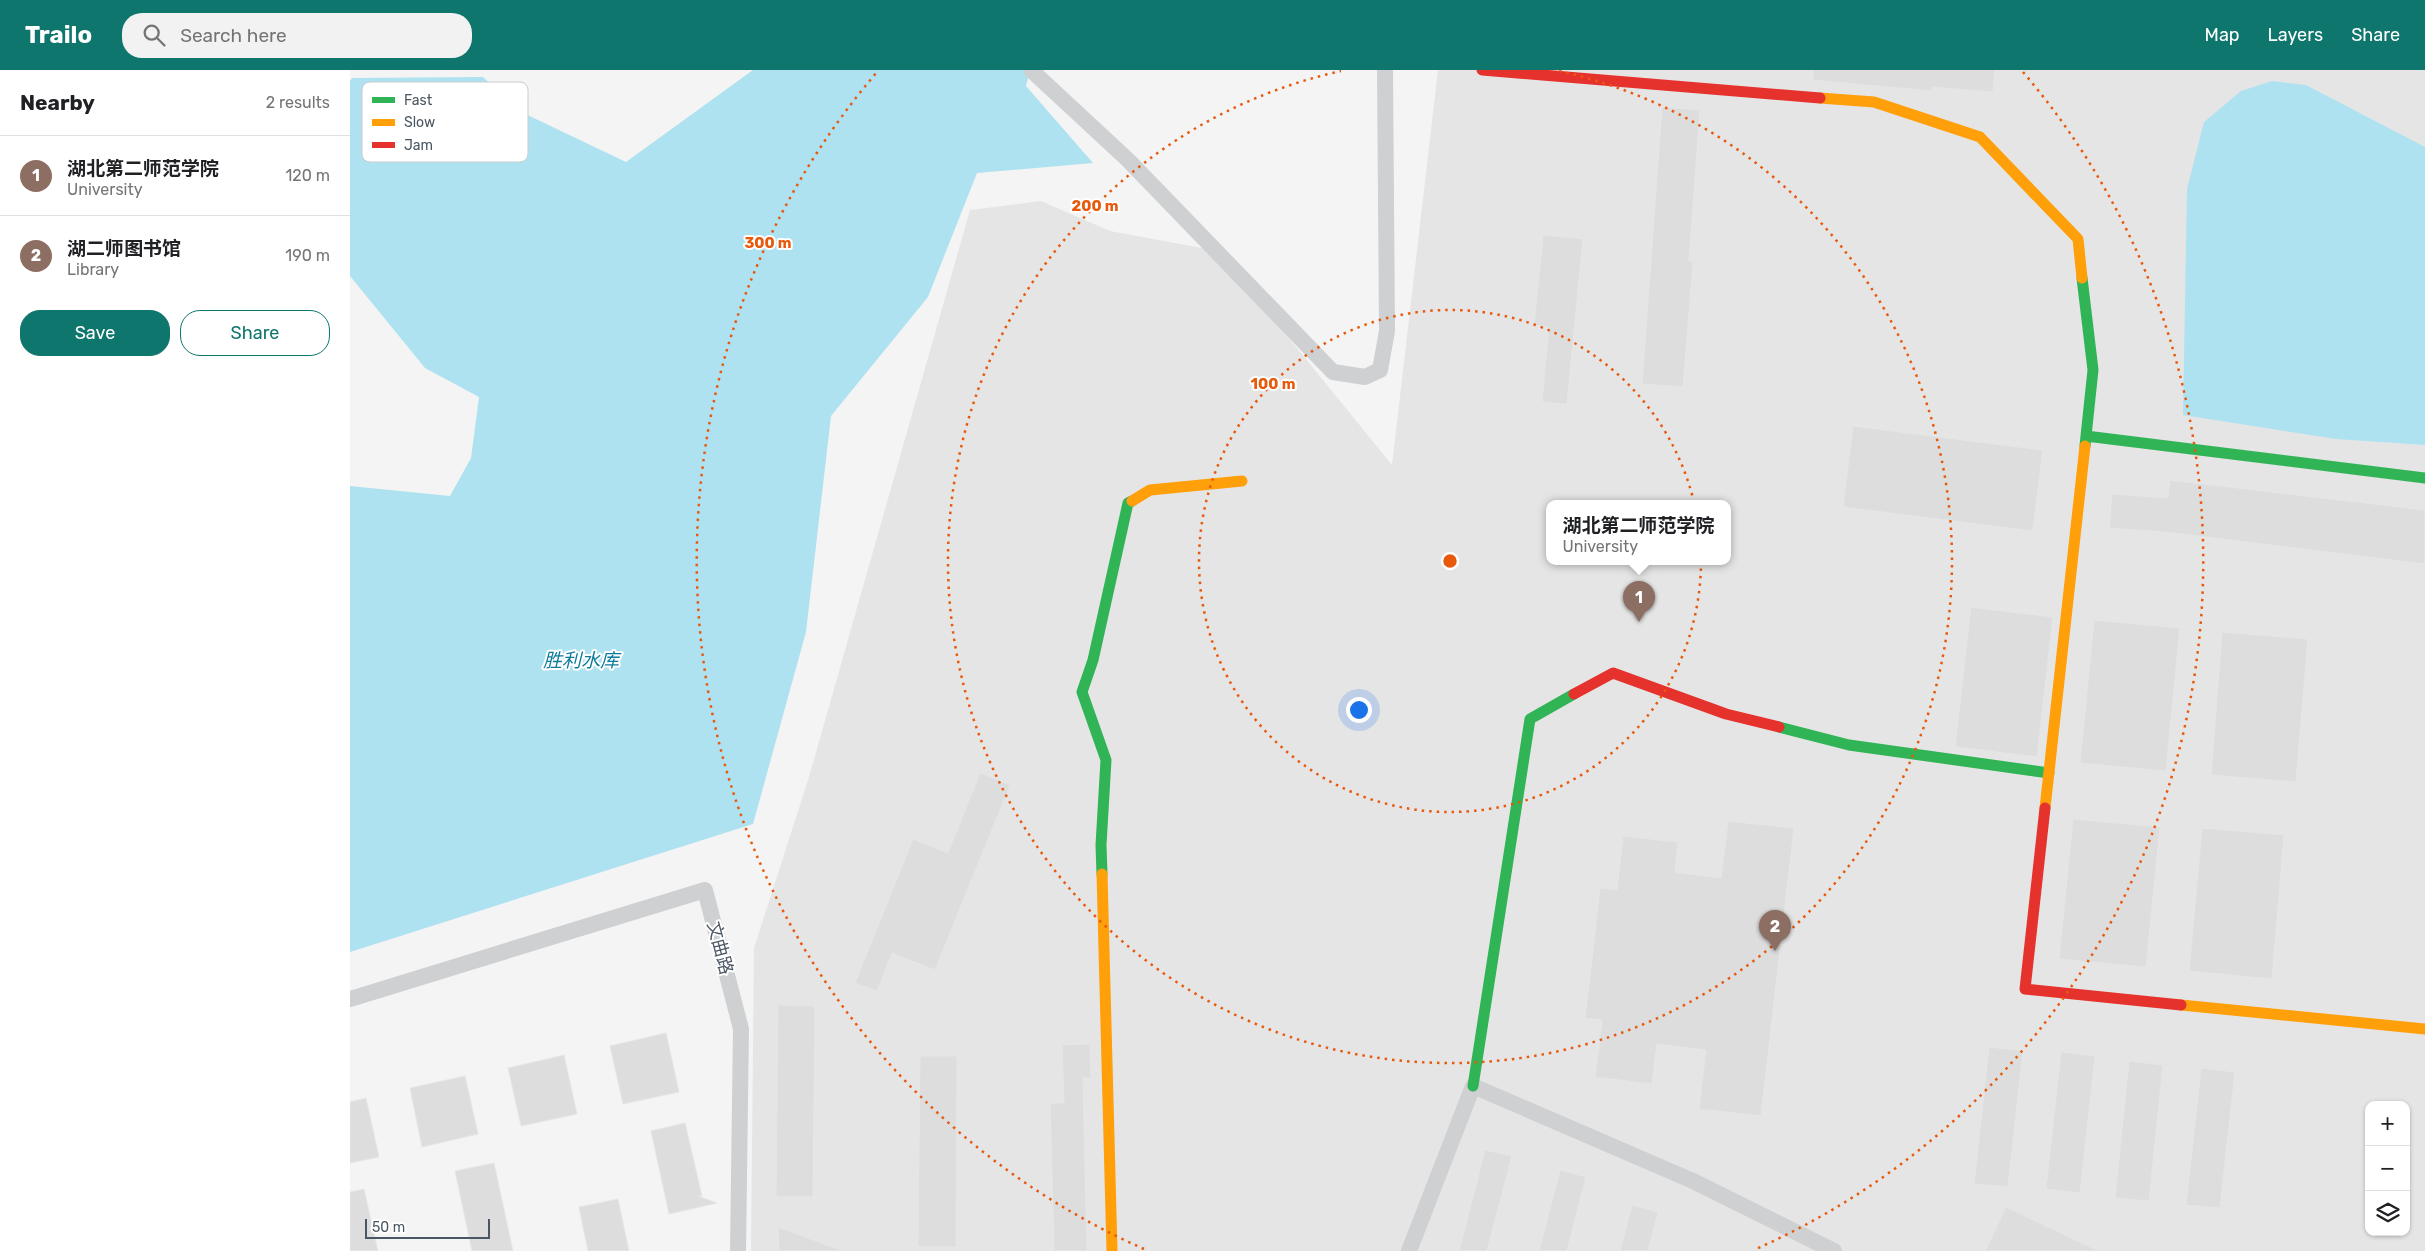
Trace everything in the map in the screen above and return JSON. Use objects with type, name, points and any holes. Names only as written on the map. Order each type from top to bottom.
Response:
[{"type":"street","points":[[1031,70],[1128,160],[1332,372],[1364,377],[1380,370],[1387,331],[1387,77],[1385,70]]},
{"type":"street","points":[[1482,70],[1874,102],[1980,137],[2078,239],[2093,370],[2025,989],[2425,1029]]},
{"type":"street","points":[[2086,436],[2425,478]]},
{"type":"street","points":[[1112,1251],[1101,845],[1106,760],[1082,692],[1093,660],[1128,503],[1150,490],[1242,481]]},
{"type":"street","points":[[1409,1251],[1473,1086],[1530,719],[1612,672],[1726,714],[1849,745],[2049,773]]},
{"type":"street","name":"文曲路","points":[[350,999],[705,890],[741,1029],[738,1251]]},
{"type":"street","points":[[1473,1086],[1693,1181],[1834,1251]]},
{"type":"shaded area","points":[[1438,70],[2425,70],[2425,1251],[751,1251],[754,948],[809,777],[970,210],[1041,201],[1110,231],[1218,251],[1392,465]]},
{"type":"water","name":"胜利水库","points":[[753,70],[1030,70],[1026,86],[1093,163],[977,173],[928,297],[831,416],[806,632],[753,824],[350,952],[350,486],[450,496],[471,458],[479,397],[425,368],[350,276],[350,81],[352,78],[483,77],[488,82],[362,82],[362,162],[528,162],[528,115],[626,162]]},
{"type":"water","points":[[2272,81],[2306,85],[2425,147],[2425,445],[2336,439],[2183,415],[2187,189],[2204,122],[2241,91]]},
{"type":"building","points":[[1813,70],[1995,70],[1993,92],[1932,87],[1932,91],[1813,80]]},
{"type":"building","points":[[1662,107],[1700,110],[1689,261],[1693,262],[1683,387],[1642,384]]},
{"type":"building","points":[[1543,235],[1583,239],[1567,404],[1542,402],[1549,327],[1534,325]]},
{"type":"building","points":[[1853,426],[2043,450],[2033,531],[1843,507]]},
{"type":"building","points":[[2170,480],[2425,510],[2425,564],[2164,532],[2109,528],[2112,494],[2168,498]]},
{"type":"building","points":[[1971,607],[2053,617],[2037,757],[1955,747]]},
{"type":"building","points":[[2094,620],[2180,628],[2166,771],[2080,763]]},
{"type":"building","points":[[2222,632],[2308,639],[2296,782],[2211,775]]},
{"type":"building","points":[[980,773],[1010,785],[935,970],[892,953],[877,991],[855,983],[913,839],[948,853]]},
{"type":"building","points":[[2073,819],[2160,827],[2146,967],[2059,959]]},
{"type":"building","points":[[1728,821],[1794,828],[1761,1116],[1699,1109],[1706,1050],[1657,1044],[1652,1084],[1595,1077],[1602,1020],[1585,1018],[1600,888],[1617,890],[1623,836],[1678,842],[1675,872],[1721,878]]},
{"type":"building","points":[[2202,828],[2284,835],[2272,979],[2189,971]]},
{"type":"building","points":[[778,1005],[815,1006],[813,1197],[776,1197]]},
{"type":"building","points":[[666,1033],[679,1092],[623,1104],[610,1046]]},
{"type":"building","points":[[1090,1044],[1091,1078],[1083,1078],[1087,1251],[1054,1251],[1050,1103],[1064,1103],[1062,1045]]},
{"type":"building","points":[[1989,1047],[2023,1051],[2008,1187],[1974,1184]]},
{"type":"building","points":[[2061,1052],[2095,1056],[2080,1193],[2046,1189]]},
{"type":"building","points":[[564,1055],[577,1114],[521,1126],[508,1068]]},
{"type":"building","points":[[920,1056],[957,1056],[956,1247],[918,1247]]},
{"type":"building","points":[[2129,1061],[2163,1065],[2149,1201],[2115,1198]]},
{"type":"building","points":[[2201,1068],[2235,1072],[2220,1208],[2186,1205]]},
{"type":"building","points":[[465,1076],[478,1134],[422,1147],[410,1088]]},
{"type":"building","points":[[366,1098],[379,1157],[350,1163],[350,1102]]},
{"type":"building","points":[[685,1123],[702,1196],[698,1196],[717,1203],[669,1214],[651,1131]]},
{"type":"building","points":[[1485,1150],[1512,1156],[1487,1251],[1459,1251]]},
{"type":"building","points":[[494,1163],[513,1251],[472,1251],[455,1171]]},
{"type":"building","points":[[1560,1170],[1586,1177],[1567,1251],[1539,1251]]},
{"type":"building","points":[[364,1189],[378,1251],[350,1251],[350,1192]]},
{"type":"building","points":[[618,1199],[629,1251],[588,1251],[579,1207]]},
{"type":"building","points":[[1632,1205],[1658,1212],[1648,1251],[1620,1251]]},
{"type":"building","points":[[2006,1207],[2099,1251],[1985,1251]]},
{"type":"building","points":[[778,1227],[840,1250],[840,1251],[779,1251]]},
{"type":"traffic: fast","points":[[2082,278],[2093,370],[2086,436]]},
{"type":"traffic: fast","points":[[2085,446],[2086,436],[2425,478]]},
{"type":"traffic: fast","points":[[1102,874],[1101,845],[1106,760],[1082,692],[1093,660],[1128,503],[1132,501]]},
{"type":"traffic: fast","points":[[1473,1086],[1530,719],[1574,694]]},
{"type":"traffic: fast","points":[[1779,727],[1849,745],[2049,773]]},
{"type":"traffic: slow","points":[[1820,98],[1874,102],[1980,137],[2078,239],[2082,278]]},
{"type":"traffic: slow","points":[[2045,808],[2085,446]]},
{"type":"traffic: slow","points":[[1132,501],[1150,490],[1242,481]]},
{"type":"traffic: slow","points":[[1102,874],[1112,1251]]},
{"type":"traffic: slow","points":[[2181,1005],[2425,1029]]},
{"type":"traffic: jam","points":[[1482,70],[1820,98]]},
{"type":"traffic: jam","points":[[1574,694],[1613,673],[1726,714],[1779,727]]},
{"type":"traffic: jam","points":[[2045,808],[2025,989],[2181,1005]]},
{"type":"place","name":"湖北第二师范学院","points":[[1639,622]]},
{"type":"place","name":"湖二师图书馆","points":[[1775,951]]}]
